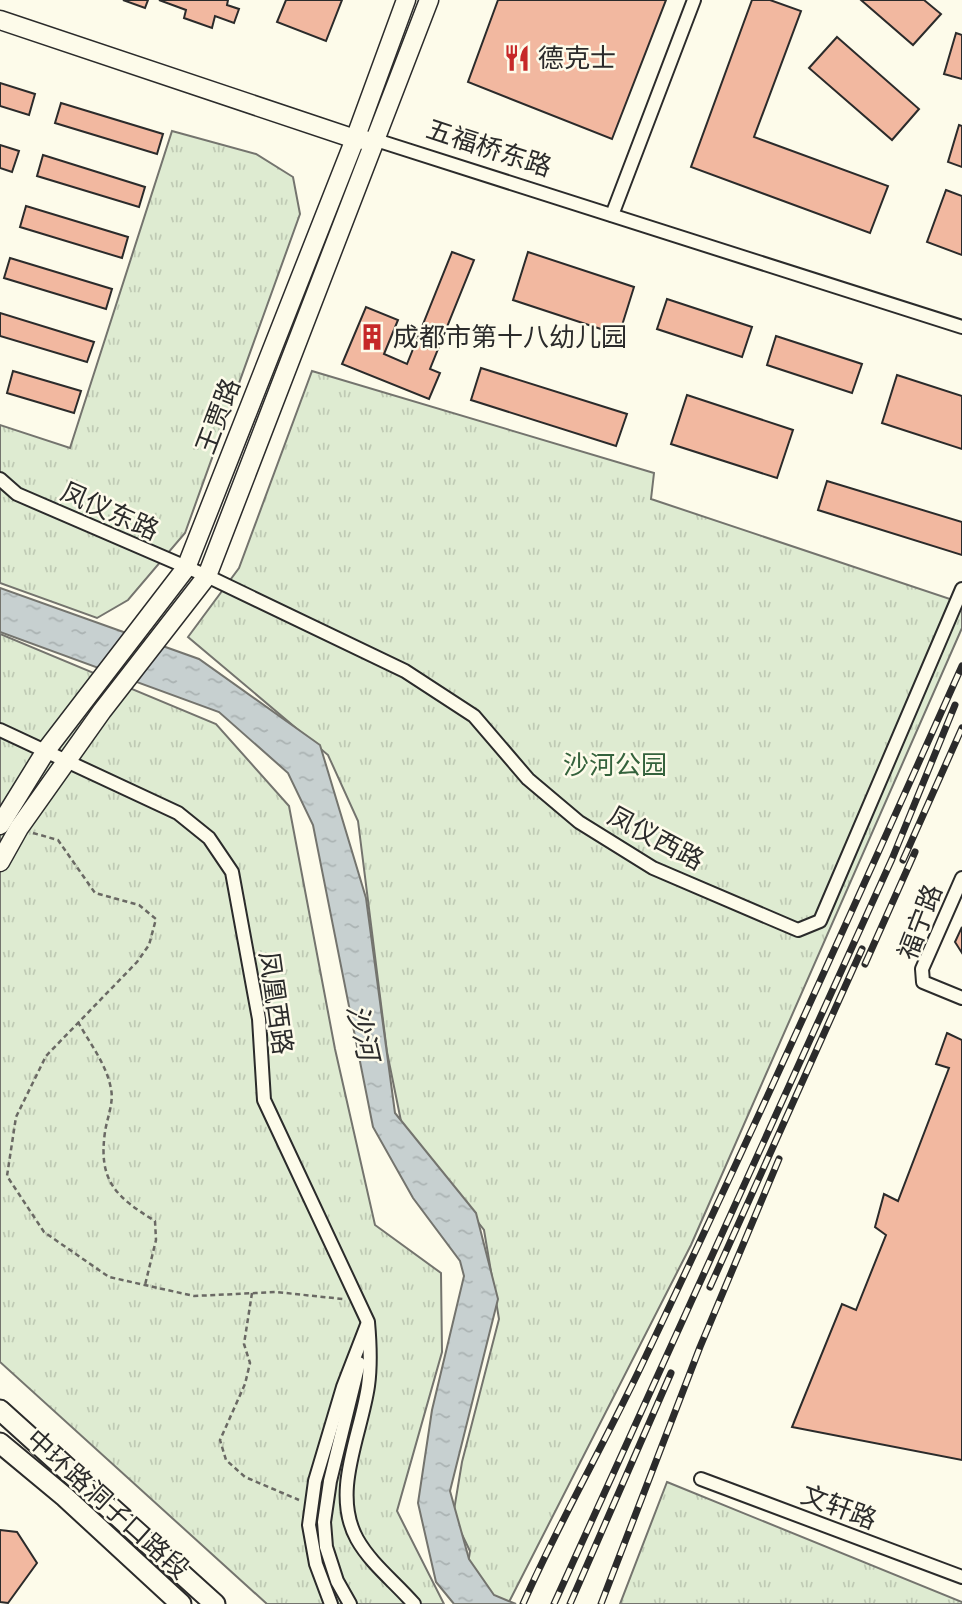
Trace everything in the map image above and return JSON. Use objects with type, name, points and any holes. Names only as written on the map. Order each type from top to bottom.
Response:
[{"type":"main road","name":"王贾路","points":[[0,825],[47,750],[186,568],[358,132],[406,0]]},
{"type":"main road","name":"王贾路","points":[[0,862],[19,828],[102,711],[207,576],[429,0]]},
{"type":"main road","name":"五福桥东路","points":[[0,20],[358,132],[376,140]]},
{"type":"main road","name":"中环路洞子口路段","points":[[0,1410],[215,1604]]},
{"type":"main road","name":"中环路洞子口路段","points":[[0,1443],[181,1604]]},
{"type":"street","points":[[612,215],[694,0]]},
{"type":"street","name":"五福桥东路","points":[[376,140],[962,327]]},
{"type":"street","name":"凤仪东路","points":[[0,479],[17,494],[207,576]]},
{"type":"street","name":"凤仪西路","points":[[207,576],[405,671],[439,693],[474,716],[528,779],[579,822],[653,868],[798,930],[820,921],[962,589]]},
{"type":"street","name":"凤凰西路","points":[[0,730],[178,813],[209,838],[232,872],[259,1018],[264,1100],[368,1322],[371,1355],[368,1387],[350,1465],[346,1508],[356,1539],[378,1567],[414,1604]]},
{"type":"street","name":"福宁路","points":[[962,878],[922,969],[923,982],[962,998]]},
{"type":"street","points":[[331,1604],[316,1564],[309,1525],[315,1481],[344,1387],[368,1322]]},
{"type":"street","points":[[350,1604],[337,1581],[326,1547],[324,1522],[330,1481],[345,1431],[368,1322]]},
{"type":"street","name":"文轩路","points":[[701,1479],[962,1577]]},
{"type":"path","points":[[19,828],[58,840],[95,893],[139,905],[156,919],[149,945],[137,962],[46,1056],[16,1117],[7,1176],[44,1232],[109,1277],[194,1296],[276,1292],[360,1301]]},
{"type":"path","points":[[78,1021],[102,1064],[111,1090],[103,1161],[113,1190],[129,1205],[155,1221],[156,1240],[145,1285]]},
{"type":"path","points":[[252,1293],[244,1344],[250,1363],[245,1384],[220,1440],[226,1460],[245,1477],[312,1505]]},
{"type":"green space","points":[[172,131],[256,154],[293,177],[300,214],[185,533],[128,600],[97,618],[0,583],[0,425],[70,448]]},
{"type":"green space","name":"沙河公园","points":[[312,371],[654,473],[651,499],[962,603],[962,628],[691,1245],[508,1604],[462,1604],[470,1551],[453,1516],[462,1462],[499,1319],[484,1230],[402,1126],[387,1052],[358,821],[328,755],[188,637],[239,568]]},
{"type":"green space","points":[[0,634],[216,724],[289,806],[335,1049],[375,1225],[441,1273],[442,1352],[397,1511],[444,1604],[267,1604],[0,1362]]},
{"type":"green space","points":[[667,1482],[962,1602],[962,1604],[620,1604]]},
{"type":"water","name":"沙河","points":[[0,588],[199,659],[320,745],[366,898],[395,1113],[476,1213],[498,1299],[450,1491],[469,1559],[494,1595],[516,1604],[454,1604],[436,1582],[418,1503],[432,1410],[464,1276],[460,1261],[413,1198],[373,1127],[313,825],[288,773],[219,712],[0,632]]},
{"type":"building","points":[[123,0],[148,0],[145,8]]},
{"type":"building","points":[[159,0],[228,0],[227,5],[239,9],[234,23],[215,16],[212,28],[184,18],[186,10]]},
{"type":"building","points":[[286,0],[342,0],[326,41],[277,22]]},
{"type":"building","points":[[498,0],[666,0],[612,139],[468,82]]},
{"type":"building","points":[[752,0],[770,0],[801,11],[754,137],[888,186],[870,233],[691,167]]},
{"type":"building","points":[[861,0],[924,0],[941,14],[913,45]]},
{"type":"building","points":[[956,33],[962,35],[962,79],[944,74]]},
{"type":"building","points":[[837,37],[919,109],[892,140],[809,68]]},
{"type":"building","points":[[0,83],[35,94],[29,115],[0,106]]},
{"type":"building","points":[[61,103],[163,134],[157,154],[55,123]]},
{"type":"building","points":[[959,125],[962,126],[962,167],[948,162]]},
{"type":"building","points":[[0,145],[19,151],[12,172],[0,168]]},
{"type":"building","points":[[43,155],[145,187],[139,207],[37,176]]},
{"type":"building","points":[[946,190],[962,196],[962,255],[927,242]]},
{"type":"building","points":[[26,206],[128,237],[122,258],[20,227]]},
{"type":"building","name":"成都市第十八幼儿园","points":[[452,252],[474,260],[430,369],[440,373],[429,399],[342,364],[366,307],[398,320],[384,354],[407,364]]},
{"type":"building","points":[[528,252],[634,287],[619,335],[513,300]]},
{"type":"building","points":[[10,258],[112,289],[106,309],[4,278]]},
{"type":"building","points":[[667,299],[752,327],[742,357],[657,329]]},
{"type":"building","points":[[0,313],[94,342],[87,362],[0,336]]},
{"type":"building","points":[[776,336],[862,364],[852,393],[767,365]]},
{"type":"building","points":[[481,368],[627,414],[616,446],[471,400]]},
{"type":"building","points":[[13,371],[81,391],[74,413],[7,393]]},
{"type":"building","points":[[897,375],[962,396],[962,449],[882,423]]},
{"type":"building","points":[[687,395],[793,430],[777,478],[671,444]]},
{"type":"building","points":[[827,481],[962,522],[962,555],[818,510]]},
{"type":"building","points":[[962,927],[962,953],[955,942]]},
{"type":"building","points":[[947,1033],[962,1040],[962,1460],[792,1427],[842,1304],[856,1310],[886,1235],[875,1227],[884,1194],[898,1201],[949,1068],[936,1064]]},
{"type":"building","points":[[0,1530],[17,1532],[37,1563],[8,1603],[0,1602]]},
{"type":"railway","points":[[523,1604],[686,1272],[962,666]]},
{"type":"railway","points":[[554,1604],[892,859],[955,705]]},
{"type":"railway","points":[[903,860],[962,728]]},
{"type":"railway","points":[[865,964],[915,852]]},
{"type":"railway","points":[[710,1287],[862,949]]},
{"type":"railway","points":[[601,1604],[700,1347],[779,1159]]},
{"type":"railway","points":[[570,1604],[671,1373]]},
{"type":"place","name":"德克士","points":[[517,58]]},
{"type":"place","name":"成都市第十八幼儿园","points":[[372,337]]}]
